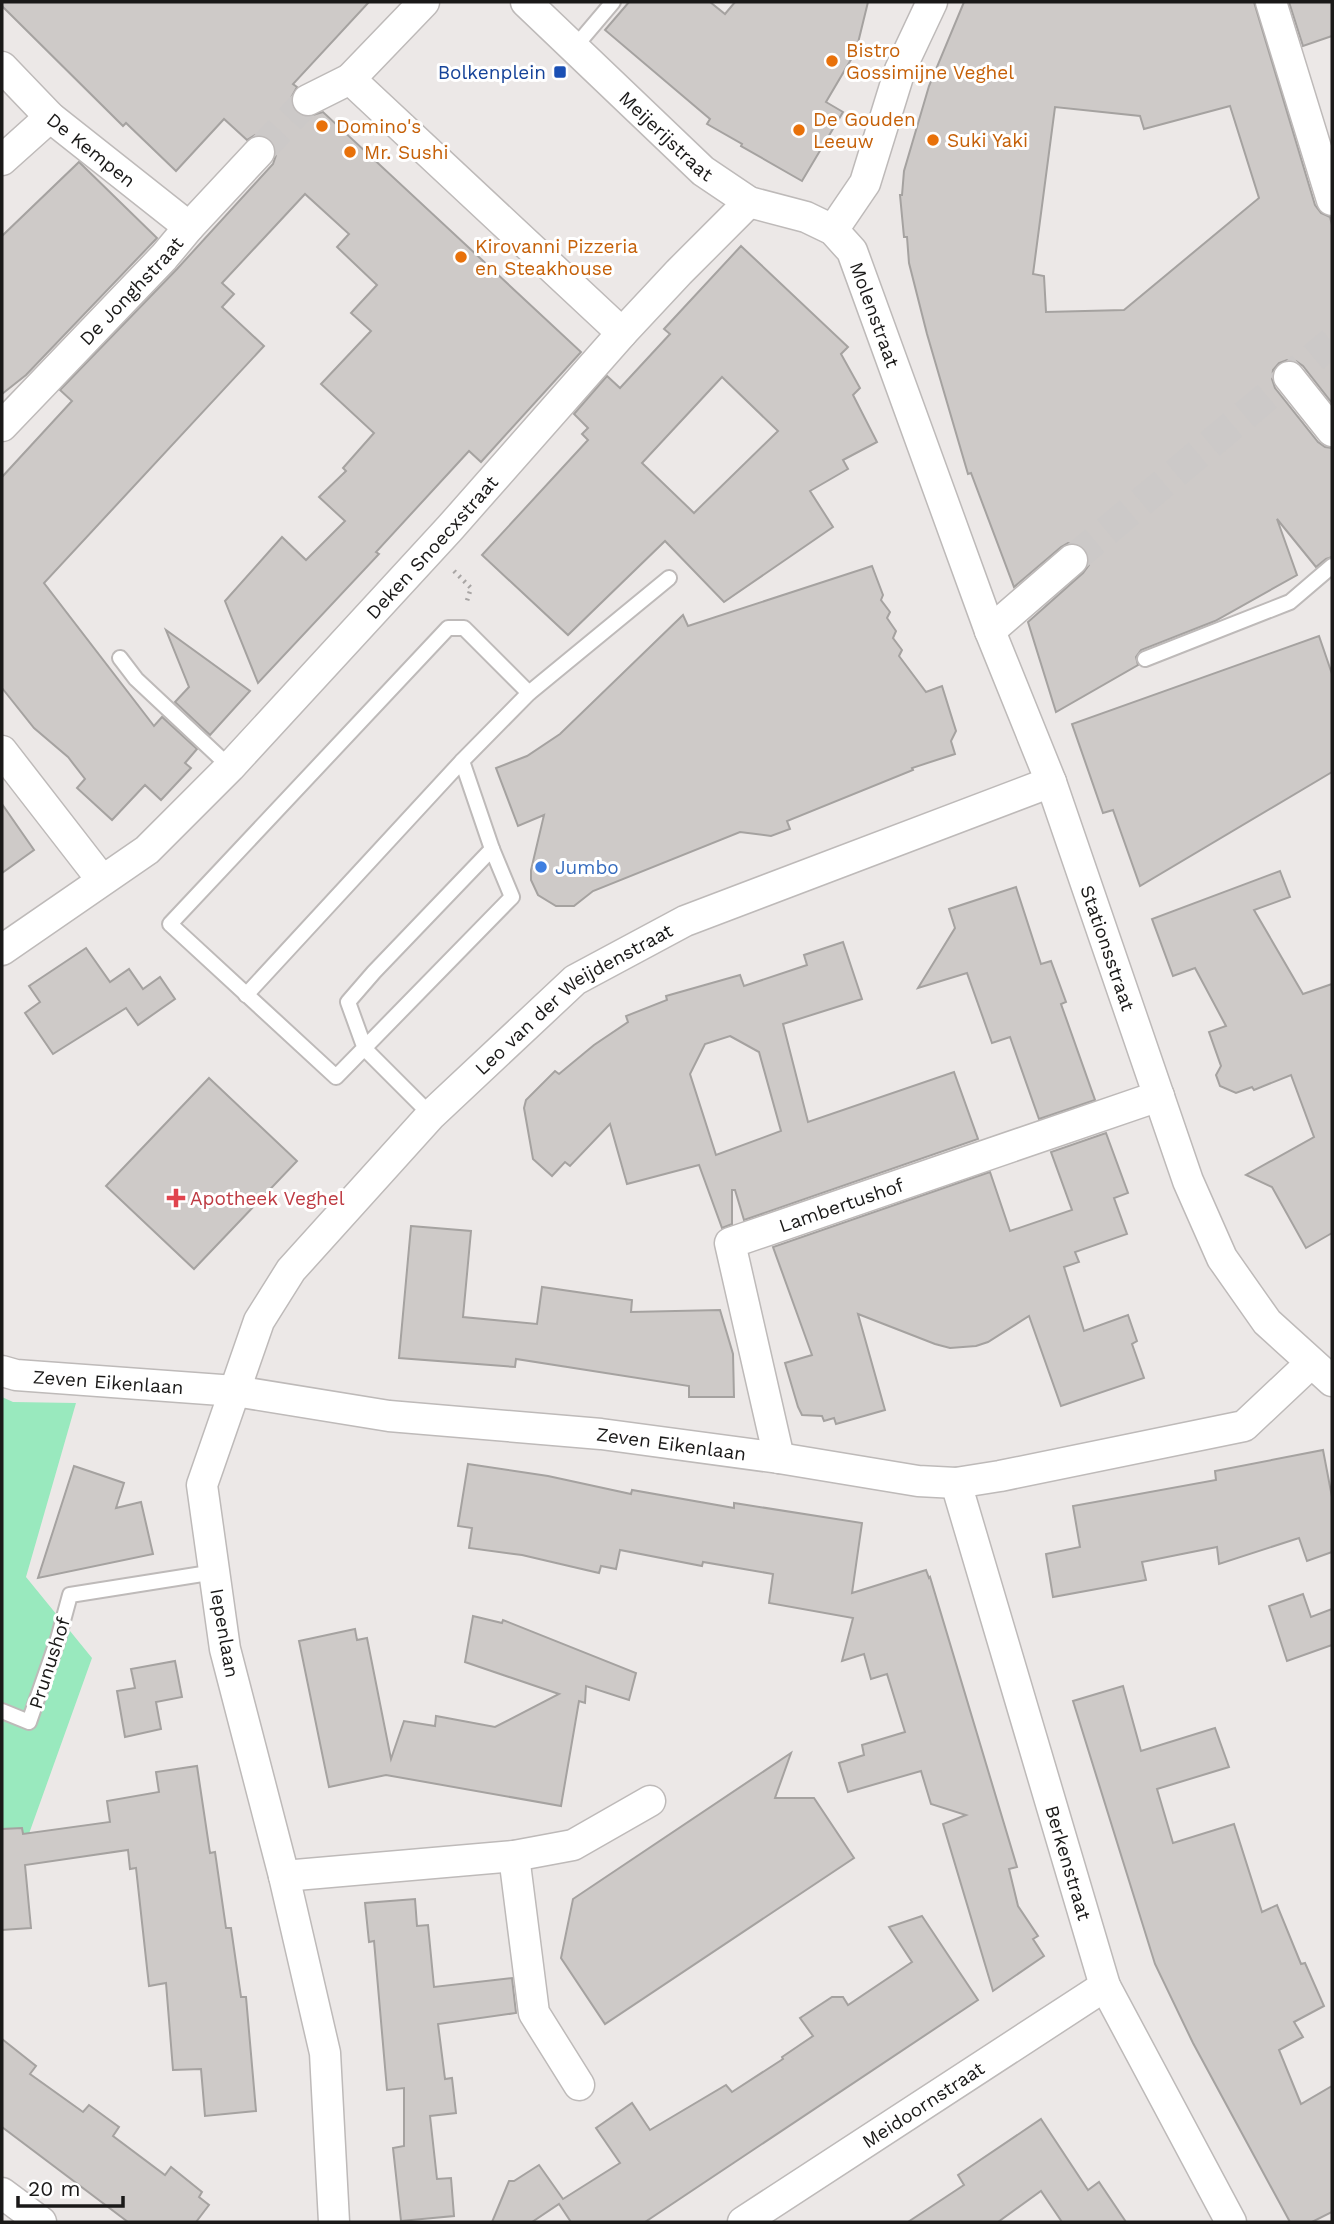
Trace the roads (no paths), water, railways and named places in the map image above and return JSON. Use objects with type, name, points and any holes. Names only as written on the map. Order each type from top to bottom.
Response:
[{"type":"street","points":[[308,100],[349,79],[424,2]]},
{"type":"street","name":"Meijerijstraat","points":[[526,2],[704,171],[749,202],[806,217],[833,230]]},
{"type":"street","points":[[833,230],[865,183],[900,70],[932,2]]},
{"type":"street","points":[[1271,2],[1332,200]]},
{"type":"street","name":"De Kempen","points":[[2,67],[50,117],[189,227]]},
{"type":"street","points":[[349,79],[622,333]]},
{"type":"street","points":[[2,160],[50,117]]},
{"type":"street","name":"De Jonghstraat","points":[[2,426],[260,152]]},
{"type":"street","name":"Deken Snoecxstraat","points":[[2,950],[147,850],[230,767],[432,548],[622,333],[749,202]]},
{"type":"street","name":"Molenstraat","points":[[833,230],[852,251],[935,483]]},
{"type":"street","points":[[1289,377],[1332,431]]},
{"type":"street","name":"Stationsstraat","points":[[935,483],[990,631],[1051,782],[1188,1181],[1222,1258],[1267,1322],[1322,1372]]},
{"type":"street","points":[[990,631],[1072,561]]},
{"type":"street","points":[[2,751],[102,880]]},
{"type":"street","name":"Leo van der Weijdenstraat","points":[[235,1391],[260,1321],[291,1270],[431,1115],[575,980],[685,921],[1051,782]]},
{"type":"street","name":"Lambertushof","points":[[779,1458],[730,1243],[1159,1096]]},
{"type":"street","name":"Zeven Eikenlaan","points":[[2,1371],[16,1375],[235,1391],[389,1416],[601,1434],[779,1458],[918,1481],[956,1483],[1244,1426],[1322,1372]]},
{"type":"street","name":"Iepenlaan","points":[[235,1391],[202,1485],[225,1649],[284,1876],[325,2053],[334,2222]]},
{"type":"street","name":"Berkenstraat","points":[[956,1483],[1105,1986],[1231,2222]]},
{"type":"street","points":[[284,1876],[514,1856],[573,1845],[650,1801]]},
{"type":"street","points":[[514,1856],[534,2013],[579,2085]]},
{"type":"street","name":"Meidoornstraat","points":[[743,2222],[1105,1986]]},
{"type":"street","points":[[2,2193],[41,2222]]},
{"type":"lane","points":[[574,48],[613,2]]},
{"type":"lane","points":[[1145,659],[1290,602],[1332,566]]},
{"type":"lane","points":[[246,995],[462,761],[529,693],[669,578]]},
{"type":"lane","points":[[462,761],[492,849],[512,897],[336,1077],[170,924],[448,628],[464,628],[529,693]]},
{"type":"lane","points":[[120,658],[136,679],[230,767]]},
{"type":"lane","points":[[431,1115],[365,1049],[348,1002],[492,849]]},
{"type":"lane","name":"Prunushof","points":[[2,1711],[29,1721],[58,1640],[70,1595],[215,1572]]},
{"type":"tunnel","points":[[259,152],[308,100]]},
{"type":"tunnel","points":[[1072,560],[1332,342]]},
{"type":"place","name":"Bistro Gossimijne Veghel","points":[[832,61]]},
{"type":"place","name":"Bolkenplein","points":[[560,72]]},
{"type":"place","name":"Domino's","points":[[322,126]]},
{"type":"place","name":"De Gouden Leeuw","points":[[799,130]]},
{"type":"place","name":"Suki Yaki","points":[[933,140]]},
{"type":"place","name":"Mr. Sushi","points":[[350,152]]},
{"type":"place","name":"Kirovanni Pizzeria en Steakhouse","points":[[461,257]]},
{"type":"place","name":"Jumbo","points":[[541,867]]},
{"type":"place","name":"Apotheek Veghel","points":[[176,1198]]}]
